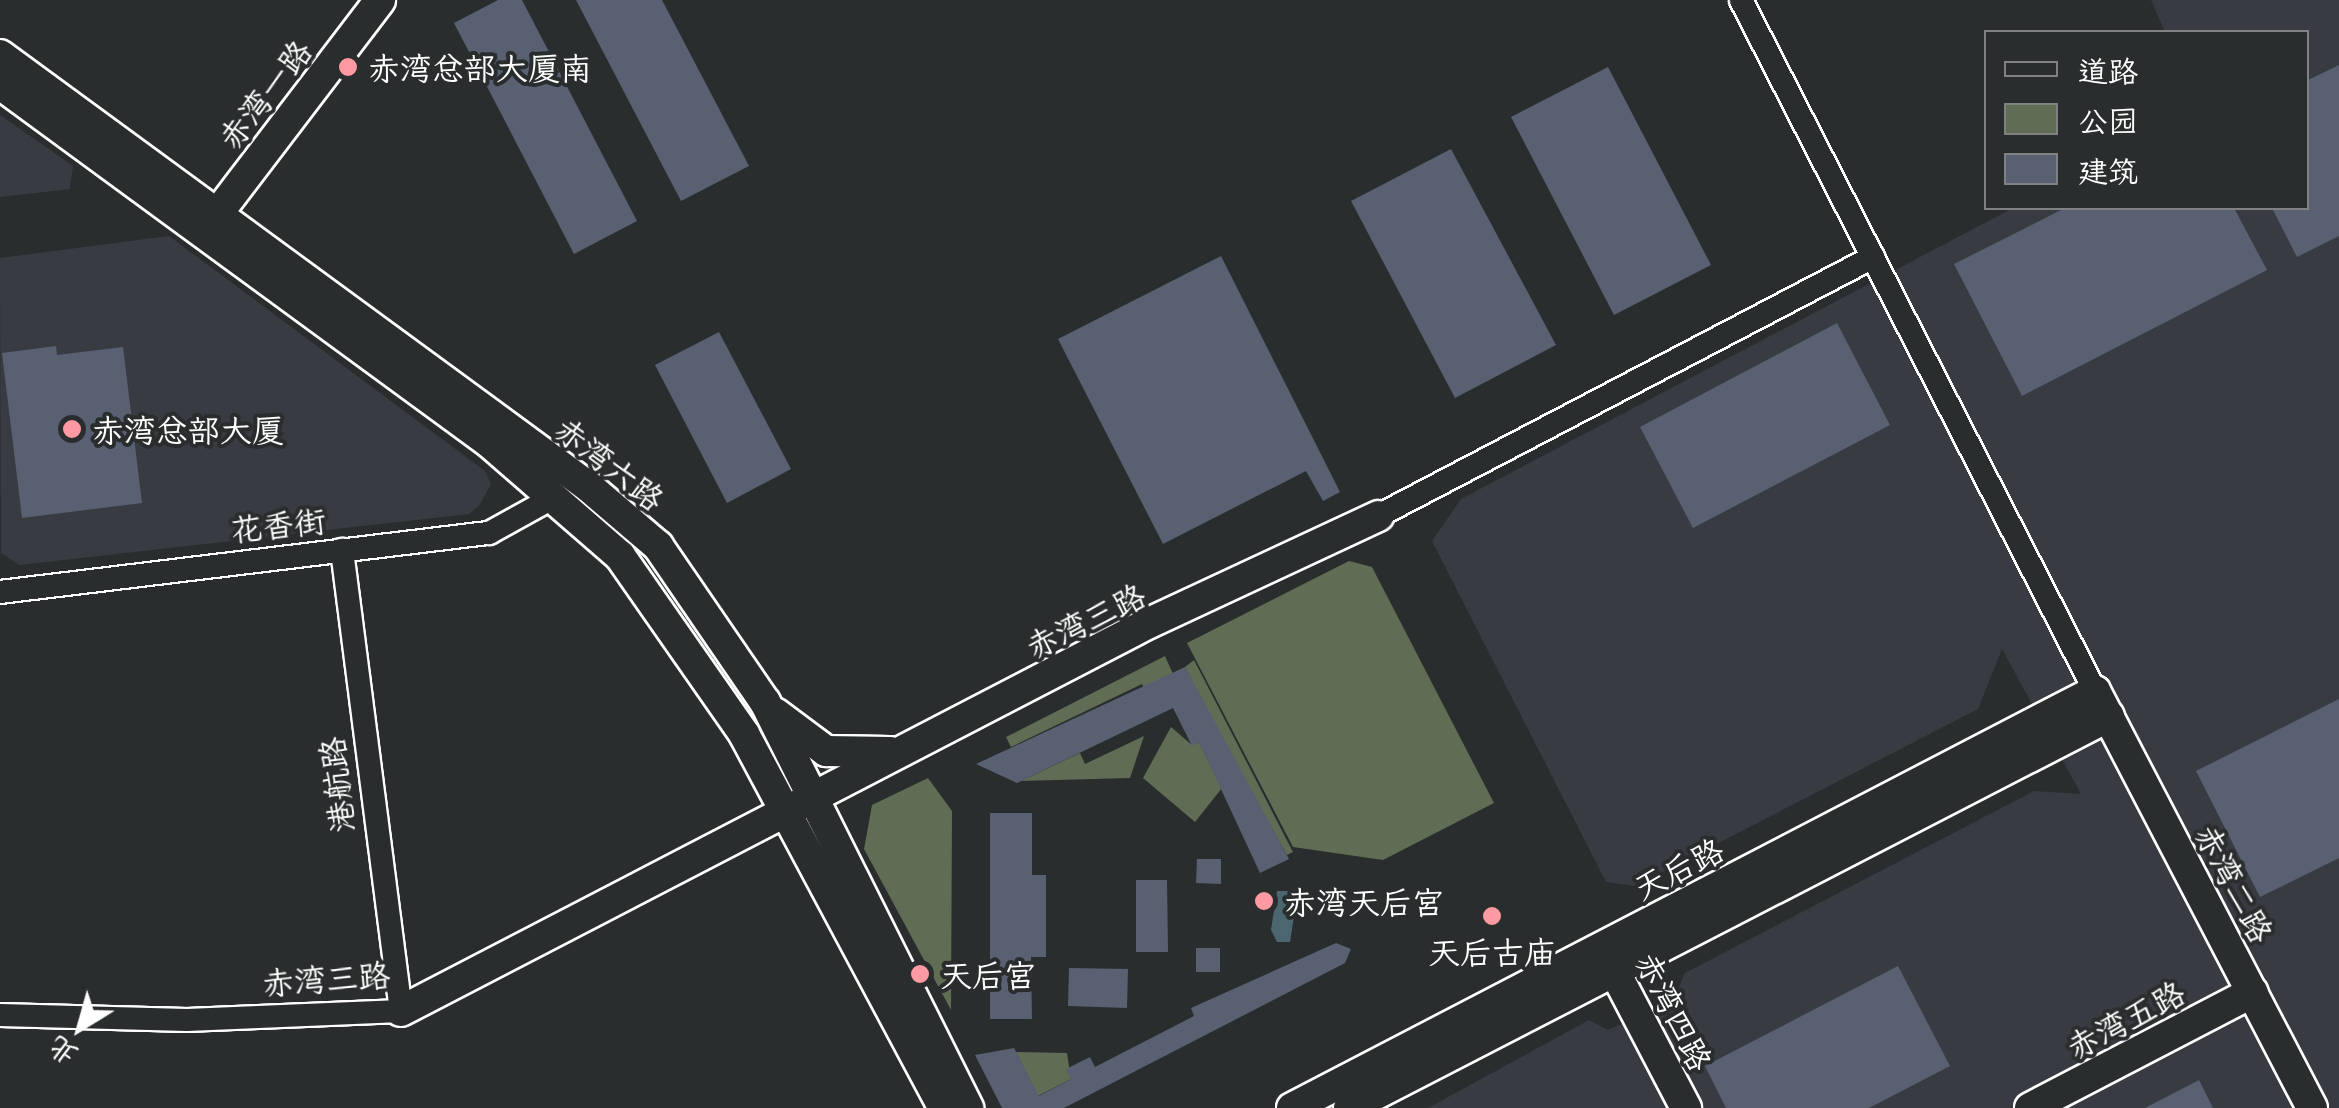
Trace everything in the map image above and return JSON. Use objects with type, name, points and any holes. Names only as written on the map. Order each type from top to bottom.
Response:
[{"type":"street","name":"赤湾一路","points":[[211,223],[380,0]]},
{"type":"street","points":[[1741,0],[2102,703]]},
{"type":"street","name":"赤湾六路","points":[[0,54],[554,497],[620,556],[668,615],[806,809],[968,1108]]},
{"type":"street","name":"赤湾六路","points":[[0,84],[211,223],[635,524],[765,702],[806,809],[944,1108]]},
{"type":"street","points":[[1180,614],[1378,516],[1872,256]]},
{"type":"street","name":"花香街","points":[[0,592],[488,533],[554,497]]},
{"type":"street","name":"港航路","points":[[342,550],[400,1012]]},
{"type":"street","name":"赤湾三路","points":[[806,809],[908,749],[1150,623],[1180,614]]},
{"type":"street","name":"赤湾三路","points":[[0,1015],[187,1020],[400,1012],[1154,637],[1180,614]]},
{"type":"street","points":[[765,702],[826,751],[908,749]]},
{"type":"street","name":"天后路","points":[[1292,1108],[1608,959],[2102,703]]},
{"type":"street","name":"赤湾二路","points":[[2102,703],[2312,1108]]},
{"type":"street","name":"天后路","points":[[1349,1108],[1608,959]]},
{"type":"street","name":"赤湾四路","points":[[1608,959],[1686,1108]]},
{"type":"street","name":"赤湾五路","points":[[2030,1108],[2253,992]]},
{"type":"shaded area","points":[[2151,0],[2339,0],[2339,1108],[1428,1108],[1589,1020],[1608,1030],[1673,1001],[1685,973],[2034,791],[2081,794],[2002,649],[1978,709],[1635,886],[1606,882],[1432,541],[1461,499],[2009,210],[2309,210],[2309,30],[2164,30]]},
{"type":"shaded area","points":[[0,115],[73,166],[70,189],[0,197]]},
{"type":"shaded area","points":[[169,236],[485,471],[491,484],[479,506],[469,514],[19,565],[1,553],[0,258]]},
{"type":"green space","points":[[1349,561],[1372,567],[1494,803],[1383,860],[1293,847],[1187,643]]},
{"type":"green space","points":[[1165,656],[1173,674],[1155,710],[1142,684],[1011,747],[1006,737]]},
{"type":"green space","points":[[1194,660],[1293,852],[1287,855],[1185,667]]},
{"type":"green space","points":[[1171,727],[1192,745],[1199,742],[1222,788],[1195,822],[1143,778]]},
{"type":"green space","points":[[1144,736],[1130,778],[1021,781],[1080,753],[1085,764]]},
{"type":"green space","points":[[928,778],[952,811],[951,1010],[864,849],[872,805]]},
{"type":"green space","points":[[1016,1052],[1067,1053],[1071,1079],[1038,1096]]},
{"type":"water","points":[[1277,891],[1290,891],[1296,903],[1290,942],[1277,942],[1271,930]]},
{"type":"building","points":[[498,0],[522,0],[637,221],[574,254],[454,23]]},
{"type":"building","points":[[576,0],[662,0],[749,166],[681,201]]},
{"type":"building","points":[[2339,65],[2339,236],[2297,257],[2273,210],[2309,210],[2309,80]]},
{"type":"building","points":[[1608,67],[1711,265],[1614,315],[1511,117]]},
{"type":"building","points":[[1451,149],[1556,345],[1455,398],[1351,201]]},
{"type":"building","points":[[2061,210],[2235,210],[2267,270],[2022,396],[1954,264]]},
{"type":"building","points":[[1221,256],[1340,492],[1323,501],[1306,471],[1163,544],[1058,339]]},
{"type":"building","points":[[1837,323],[1890,425],[1693,528],[1640,427]]},
{"type":"building","points":[[719,332],[791,469],[727,503],[655,365]]},
{"type":"building","name":"赤湾总部大厦","points":[[56,346],[57,355],[123,347],[142,503],[22,518],[2,353]]},
{"type":"building","points":[[1185,667],[1289,859],[1260,873],[1199,742],[1192,746],[1173,708],[1017,783],[976,764]]},
{"type":"building","points":[[2339,699],[2339,858],[2260,897],[2196,771]]},
{"type":"building","points":[[990,813],[1032,813],[1032,875],[1046,875],[1046,957],[1031,957],[1032,1019],[990,1019]]},
{"type":"building","points":[[1197,859],[1221,859],[1221,884],[1196,883]]},
{"type":"building","points":[[1136,880],[1167,880],[1168,952],[1136,952]]},
{"type":"building","points":[[1336,943],[1351,949],[1345,963],[1064,1108],[1002,1108],[975,1055],[1014,1048],[1039,1096],[1071,1079],[1066,1069],[1090,1057],[1095,1067],[1194,1016],[1191,1008]]},
{"type":"building","points":[[1196,948],[1220,948],[1220,972],[1196,972]]},
{"type":"building","points":[[1898,966],[1950,1066],[1869,1108],[1726,1108],[1705,1066]]},
{"type":"building","points":[[1069,968],[1128,969],[1127,1008],[1068,1006]]},
{"type":"building","points":[[2199,1080],[2213,1108],[2145,1108]]},
{"type":"place","name":"赤湾总部大厦南","points":[[348,67]]},
{"type":"place","name":"赤湾总部大厦","points":[[72,429]]},
{"type":"place","name":"赤湾天后宫","points":[[1264,901]]},
{"type":"place","name":"天后古庙","points":[[1492,916]]},
{"type":"place","name":"天后宫","points":[[920,974]]}]
